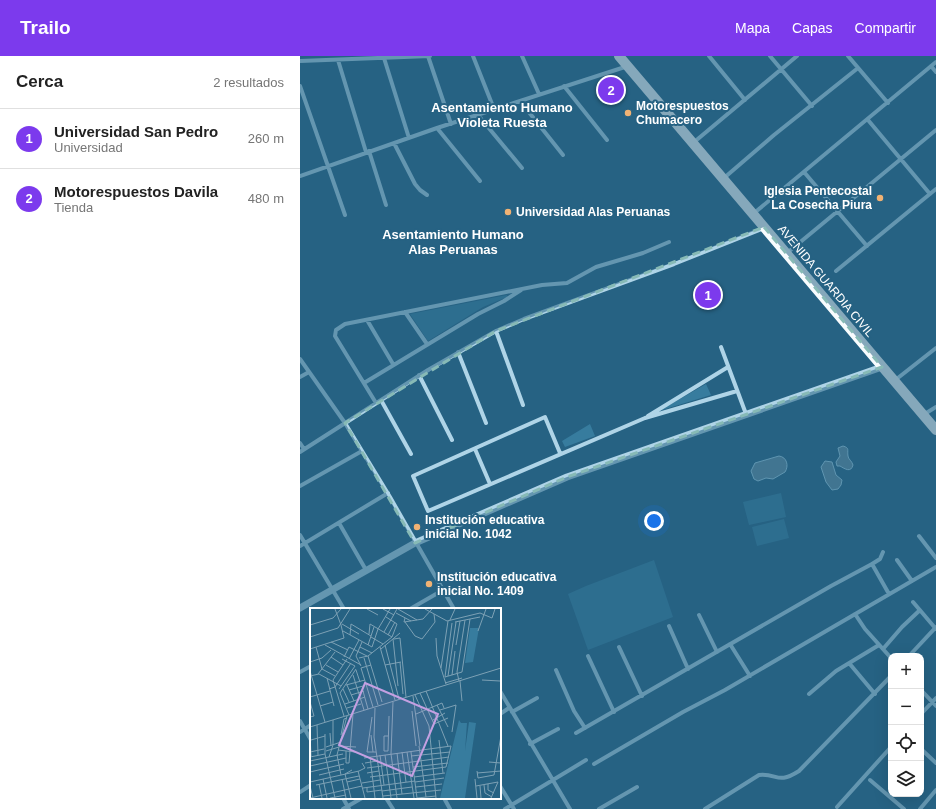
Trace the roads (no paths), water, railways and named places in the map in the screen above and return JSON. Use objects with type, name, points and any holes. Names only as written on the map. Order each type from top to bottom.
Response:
[{"type":"highway","name":"AVENIDA GUARDIA CIVIL","points":[[619,56],[936,430]]},
{"type":"street","points":[[324,56],[328,60]]},
{"type":"street","points":[[300,61],[429,56],[451,124]]},
{"type":"street","points":[[473,56],[494,109]]},
{"type":"street","points":[[522,56],[539,94]]},
{"type":"street","points":[[709,56],[745,100]]},
{"type":"street","points":[[770,56],[812,106]]},
{"type":"street","points":[[693,143],[797,56]]},
{"type":"street","points":[[848,56],[888,103]]},
{"type":"street","points":[[384,58],[409,138]]},
{"type":"street","points":[[338,60],[386,205]]},
{"type":"street","points":[[753,214],[936,62]]},
{"type":"street","points":[[300,176],[437,128],[628,66]]},
{"type":"street","points":[[931,66],[936,72]]},
{"type":"street","points":[[723,179],[774,135],[858,68]]},
{"type":"street","points":[[300,86],[345,215]]},
{"type":"street","points":[[564,86],[607,140]]},
{"type":"street","points":[[520,101],[563,155]]},
{"type":"street","points":[[478,115],[522,168]]},
{"type":"street","points":[[868,120],[930,194]]},
{"type":"street","points":[[437,128],[480,181]]},
{"type":"street","points":[[786,254],[936,130]]},
{"type":"street","points":[[394,143],[415,184],[427,195]]},
{"type":"street","points":[[804,172],[867,246]]},
{"type":"street","points":[[836,271],[936,189]]},
{"type":"street","points":[[300,452],[419,375],[496,331],[524,319],[674,264],[764,227]]},
{"type":"street","points":[[376,403],[338,341],[335,332],[338,328],[345,324],[523,288],[567,283],[596,267],[643,253],[669,242]]},
{"type":"street","points":[[364,383],[393,364],[478,314],[504,302],[523,288]]},
{"type":"street","points":[[405,312],[427,344]]},
{"type":"street","points":[[366,320],[393,364]]},
{"type":"street","points":[[496,331],[523,405]]},
{"type":"street","points":[[721,347],[746,414]]},
{"type":"street","points":[[894,381],[936,348]]},
{"type":"street","points":[[458,352],[486,423]]},
{"type":"street","points":[[300,359],[345,423],[453,608]]},
{"type":"street","points":[[300,608],[415,543],[567,477],[882,366]]},
{"type":"street","points":[[645,418],[728,367]]},
{"type":"street","points":[[300,377],[309,372]]},
{"type":"street","points":[[419,375],[452,440]]},
{"type":"street","points":[[560,453],[545,417],[413,476],[428,511],[560,453],[645,418],[738,391]]},
{"type":"street","points":[[381,400],[411,454]]},
{"type":"street","points":[[923,415],[936,407]]},
{"type":"street","points":[[300,443],[304,449]]},
{"type":"street","points":[[475,449],[490,484]]},
{"type":"street","points":[[300,486],[362,451]]},
{"type":"street","points":[[300,546],[388,494]]},
{"type":"street","points":[[338,523],[366,570]]},
{"type":"street","points":[[300,535],[343,608]]},
{"type":"street","points":[[919,536],[936,558]]},
{"type":"street","points":[[576,733],[872,564],[880,559],[883,552]]},
{"type":"street","points":[[898,560],[912,581]]},
{"type":"street","points":[[872,564],[889,594]]},
{"type":"street","points":[[594,764],[683,712],[750,676],[936,567]]},
{"type":"street","points":[[412,608],[443,590]]},
{"type":"street","points":[[912,653],[936,628],[913,602]]},
{"type":"street","points":[[809,694],[836,671],[881,647],[920,610]]},
{"type":"street","points":[[855,614],[865,630],[888,655]]},
{"type":"street","points":[[699,615],[717,652]]},
{"type":"street","points":[[668,626],[688,668]]},
{"type":"street","points":[[730,644],[750,676]]},
{"type":"street","points":[[620,646],[642,696]]},
{"type":"street","points":[[588,656],[614,712]]},
{"type":"street","points":[[849,663],[875,694]]},
{"type":"street","points":[[300,672],[310,667]]},
{"type":"street","points":[[556,670],[574,711],[585,728]]},
{"type":"street","points":[[706,809],[759,775],[767,774],[781,779],[789,777],[798,771],[888,679]]},
{"type":"street","points":[[501,693],[530,744],[570,809]]},
{"type":"street","points":[[924,693],[936,706]]},
{"type":"street","points":[[501,714],[537,698]]},
{"type":"street","points":[[924,711],[936,698]]},
{"type":"street","points":[[300,721],[310,738]]},
{"type":"street","points":[[300,732],[310,726]]},
{"type":"street","points":[[530,744],[558,729]]},
{"type":"street","points":[[838,807],[888,750]]},
{"type":"street","points":[[924,752],[936,763]]},
{"type":"street","points":[[505,809],[512,807],[586,760]]},
{"type":"street","points":[[870,780],[904,809]]},
{"type":"street","points":[[300,792],[310,786]]},
{"type":"street","points":[[599,809],[637,787]]},
{"type":"street","points":[[501,788],[512,807]]},
{"type":"street","points":[[920,809],[936,790]]},
{"type":"street","points":[[347,808],[360,799]]},
{"type":"street","points":[[387,799],[393,809]]},
{"type":"street","points":[[445,799],[450,809]]},
{"type":"place","name":"Motorespuestos Davila","points":[[611,90]]},
{"type":"place","name":"Motorespuestos Chumacero","points":[[628,113]]},
{"type":"place","name":"Iglesia Pentecostal La Cosecha Piura","points":[[880,198]]},
{"type":"place","name":"Universidad Alas Peruanas","points":[[508,212]]},
{"type":"place","name":"Universidad San Pedro","points":[[708,295]]},
{"type":"place","name":"Institución educativa inicial No. 1042","points":[[417,527]]},
{"type":"place","name":"Institución educativa inicial No. 1409","points":[[429,584]]},
{"type":"district","name":"Asentamiento Humano Violeta Ruesta","points":[[502,114]]},
{"type":"district","name":"Asentamiento Humano Alas Peruanas","points":[[453,242]]}]
